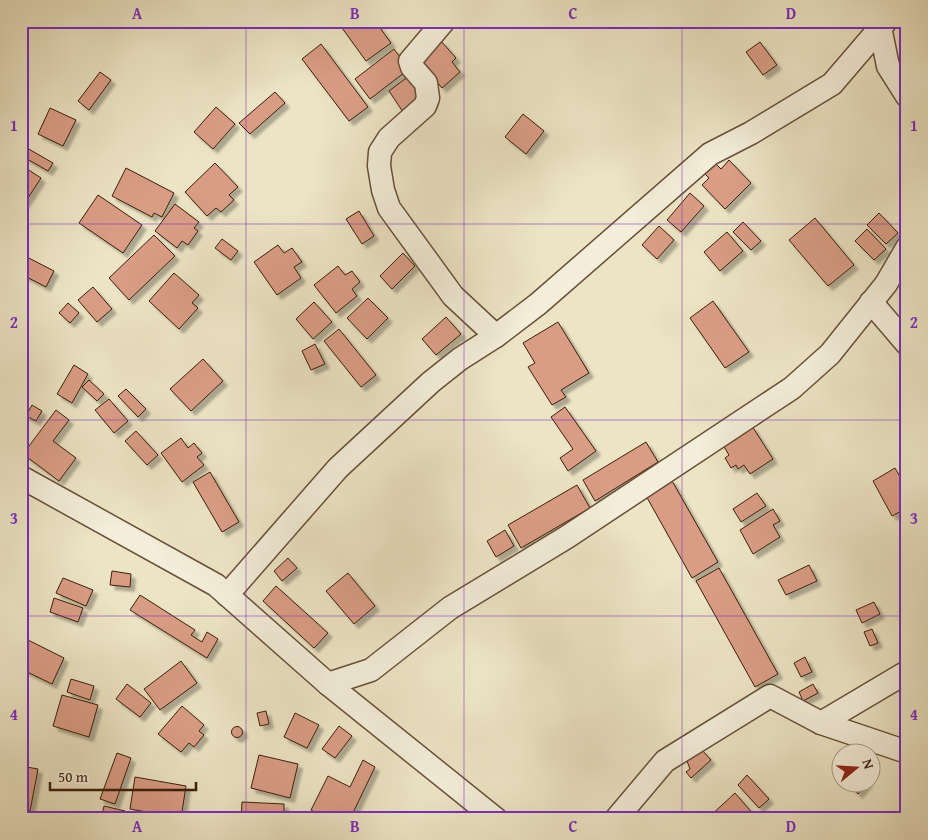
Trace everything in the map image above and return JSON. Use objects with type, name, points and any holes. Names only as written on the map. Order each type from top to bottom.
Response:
[{"type":"street","points":[[444,21],[410,62],[426,83],[428,98],[425,106],[389,138],[380,152],[378,166],[382,190],[390,208],[453,296],[496,336]]},
{"type":"street","points":[[227,595],[351,454],[431,382],[460,359],[496,336],[565,282],[710,154],[751,133],[832,84],[883,24]]},
{"type":"street","points":[[883,24],[888,66],[907,96]]},
{"type":"street","points":[[328,684],[371,670],[450,608],[567,537],[792,388],[830,354],[899,265],[907,248]]},
{"type":"street","points":[[871,302],[907,344]]},
{"type":"street","points":[[21,477],[216,585],[328,684],[496,819]]},
{"type":"street","points":[[821,723],[907,672]]},
{"type":"street","points":[[616,819],[665,761],[770,696],[821,723],[907,752]]},
{"type":"building","points":[[337,21],[375,21],[391,43],[366,61]]},
{"type":"building","points":[[441,41],[456,58],[452,62],[460,72],[442,88],[419,60]]},
{"type":"building","points":[[760,42],[777,65],[763,75],[746,52]]},
{"type":"building","points":[[321,44],[368,107],[349,121],[302,59]]},
{"type":"building","points":[[394,49],[409,69],[370,99],[355,79]]},
{"type":"building","points":[[100,72],[111,80],[89,110],[78,101]]},
{"type":"building","points":[[409,76],[426,99],[405,115],[389,91]]},
{"type":"building","points":[[275,92],[285,103],[250,134],[239,123]]},
{"type":"building","points":[[216,107],[235,124],[213,149],[194,132]]},
{"type":"building","points":[[50,108],[76,120],[63,146],[38,134]]},
{"type":"building","points":[[523,114],[544,131],[526,154],[505,137]]},
{"type":"building","points":[[27,148],[53,163],[48,171],[22,156]]},
{"type":"building","points":[[729,160],[751,183],[725,209],[702,185],[709,178],[705,174],[716,164],[721,169]]},
{"type":"building","points":[[215,163],[238,187],[229,195],[234,200],[221,212],[216,208],[207,216],[185,192]]},
{"type":"building","points":[[21,165],[41,178],[24,204],[21,203]]},
{"type":"building","points":[[126,168],[174,193],[162,217],[154,213],[152,217],[112,196]]},
{"type":"building","points":[[690,193],[704,206],[681,232],[667,220]]},
{"type":"building","points":[[98,195],[142,225],[123,253],[79,223]]},
{"type":"building","points":[[175,204],[199,222],[194,228],[198,231],[188,245],[182,241],[177,248],[155,231]]},
{"type":"building","points":[[359,211],[374,236],[362,244],[346,219]]},
{"type":"building","points":[[879,213],[898,233],[886,244],[867,225]]},
{"type":"building","points":[[815,218],[854,265],[828,286],[789,240]]},
{"type":"building","points":[[743,222],[761,241],[751,250],[733,232]]},
{"type":"building","points":[[659,226],[674,240],[657,259],[642,245]]},
{"type":"building","points":[[867,229],[886,249],[874,260],[855,241]]},
{"type":"building","points":[[727,232],[743,251],[720,271],[704,252]]},
{"type":"building","points":[[154,235],[175,256],[129,300],[109,278]]},
{"type":"building","points":[[222,239],[238,251],[231,260],[215,248]]},
{"type":"building","points":[[278,245],[284,253],[292,248],[302,262],[294,267],[301,278],[277,295],[254,262]]},
{"type":"building","points":[[403,253],[415,266],[392,289],[380,276]]},
{"type":"building","points":[[21,254],[54,271],[46,287],[21,274]]},
{"type":"building","points":[[338,266],[345,275],[352,271],[360,282],[352,289],[357,296],[336,313],[314,285]]},
{"type":"building","points":[[174,273],[199,295],[192,303],[198,308],[179,329],[149,301]]},
{"type":"building","points":[[93,287],[112,309],[97,322],[78,300]]},
{"type":"building","points":[[368,298],[388,318],[367,339],[347,318]]},
{"type":"building","points":[[713,301],[749,352],[725,368],[690,318]]},
{"type":"building","points":[[314,302],[332,322],[313,339],[296,319]]},
{"type":"building","points":[[68,303],[79,313],[70,323],[59,313]]},
{"type":"building","points":[[446,317],[461,334],[436,355],[422,339]]},
{"type":"building","points":[[558,322],[589,373],[561,390],[566,397],[552,405],[528,367],[535,363],[523,343]]},
{"type":"building","points":[[339,329],[376,375],[361,387],[324,341]]},
{"type":"building","points":[[315,344],[325,364],[311,370],[302,351]]},
{"type":"building","points":[[203,359],[223,381],[191,411],[170,389]]},
{"type":"building","points":[[74,365],[88,374],[72,403],[57,394]]},
{"type":"building","points":[[89,380],[104,394],[97,401],[82,387]]},
{"type":"building","points":[[126,389],[146,409],[138,417],[118,396]]},
{"type":"building","points":[[109,399],[128,421],[114,433],[95,410]]},
{"type":"building","points":[[32,405],[42,411],[36,421],[26,416]]},
{"type":"building","points":[[565,407],[596,451],[568,471],[560,458],[573,449],[551,417]]},
{"type":"building","points":[[56,410],[69,420],[53,441],[76,458],[59,481],[23,454]]},
{"type":"building","points":[[752,426],[773,459],[750,474],[744,465],[738,469],[736,465],[731,468],[725,458],[729,455],[723,445]]},
{"type":"building","points":[[136,431],[158,455],[147,465],[125,441]]},
{"type":"building","points":[[181,438],[188,448],[194,443],[202,453],[197,457],[204,465],[182,482],[161,453]]},
{"type":"building","points":[[646,442],[658,462],[595,501],[583,480]]},
{"type":"building","points":[[895,468],[907,489],[907,508],[892,516],[873,481]]},
{"type":"building","points":[[210,472],[239,522],[222,532],[193,482]]},
{"type":"building","points":[[671,479],[718,562],[692,578],[645,494]]},
{"type":"building","points":[[577,485],[590,508],[521,548],[508,525]]},
{"type":"building","points":[[757,493],[766,506],[741,522],[733,509]]},
{"type":"building","points":[[773,509],[780,521],[773,525],[780,537],[753,554],[740,530]]},
{"type":"building","points":[[505,530],[514,546],[496,557],[487,541]]},
{"type":"building","points":[[288,558],[297,568],[282,581],[274,571]]},
{"type":"building","points":[[809,565],[817,581],[786,595],[778,580]]},
{"type":"building","points":[[719,568],[778,674],[755,687],[696,581]]},
{"type":"building","points":[[112,571],[131,574],[130,587],[110,585]]},
{"type":"building","points":[[348,573],[375,606],[354,624],[326,591]]},
{"type":"building","points":[[63,578],[93,590],[86,606],[56,593]]},
{"type":"building","points":[[276,586],[328,633],[314,648],[263,601]]},
{"type":"building","points":[[140,595],[195,630],[191,635],[202,642],[207,632],[218,639],[207,658],[130,610]]},
{"type":"building","points":[[54,598],[83,608],[78,622],[50,612]]},
{"type":"building","points":[[874,602],[880,614],[862,623],[856,610]]},
{"type":"building","points":[[872,629],[878,643],[870,646],[864,632]]},
{"type":"building","points":[[26,639],[64,658],[52,684],[21,669],[21,650]]},
{"type":"building","points":[[805,657],[812,672],[801,677],[794,663]]},
{"type":"building","points":[[181,661],[197,683],[160,710],[144,689]]},
{"type":"building","points":[[71,679],[94,686],[90,700],[67,692]]},
{"type":"building","points":[[127,684],[151,703],[140,717],[116,699]]},
{"type":"building","points":[[813,684],[818,693],[803,701],[799,692]]},
{"type":"building","points":[[62,695],[98,705],[89,737],[53,726]]},
{"type":"building","points":[[182,706],[204,725],[199,731],[204,735],[194,747],[189,743],[181,752],[158,734]]},
{"type":"building","points":[[266,711],[269,724],[260,726],[257,713]]},
{"type":"building","points":[[295,713],[319,725],[307,748],[284,737]]},
{"type":"building","points":[[237,726],[243,732],[237,738],[231,732]]},
{"type":"building","points":[[339,726],[352,736],[335,758],[322,749]]},
{"type":"building","points":[[701,749],[711,760],[691,778],[686,772],[690,769],[687,761]]},
{"type":"building","points":[[117,753],[131,758],[115,804],[100,799]]},
{"type":"building","points":[[259,755],[298,764],[290,798],[251,788]]},
{"type":"building","points":[[363,760],[375,767],[350,819],[327,819],[311,810],[328,776],[350,787]]},
{"type":"building","points":[[21,766],[38,769],[30,811],[21,810]]},
{"type":"building","points":[[747,775],[769,799],[759,808],[738,785]]},
{"type":"building","points":[[135,777],[186,786],[181,818],[130,809]]},
{"type":"building","points":[[735,793],[754,815],[750,819],[710,819],[709,817]]},
{"type":"building","points":[[242,802],[284,804],[284,819],[241,819]]},
{"type":"building","points":[[104,806],[125,811],[124,819],[101,819]]}]
